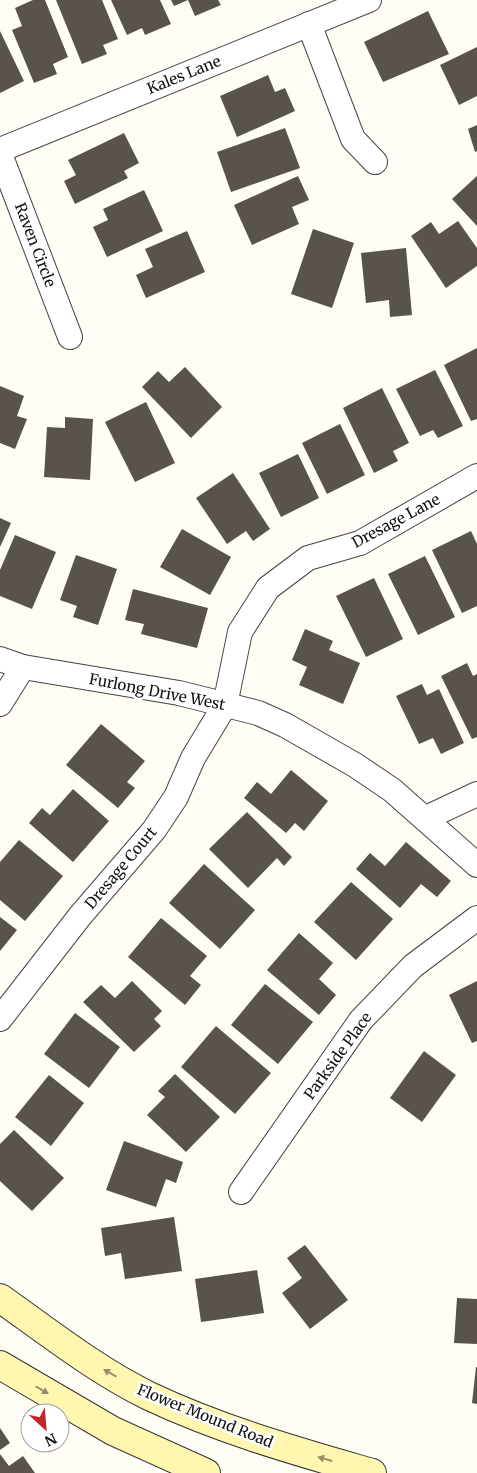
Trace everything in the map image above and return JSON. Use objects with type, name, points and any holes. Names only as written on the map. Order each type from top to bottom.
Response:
[{"type":"main road","name":"Flower Mound Road","points":[[0,1298],[84,1358],[148,1396],[255,1439],[372,1473]]},
{"type":"main road","points":[[0,1366],[113,1431],[206,1473]]},
{"type":"street","name":"Kales Lane","points":[[0,152],[369,0]]},
{"type":"street","points":[[309,24],[353,139],[375,162]]},
{"type":"street","name":"Raven Circle","points":[[0,152],[70,337]]},
{"type":"street","name":"Dresage Lane","points":[[225,705],[240,632],[268,588],[308,558],[360,543],[477,476]]},
{"type":"street","name":"Furlong Drive West","points":[[0,659],[24,667],[179,693],[258,713],[285,725],[362,770],[392,790],[477,865]]},
{"type":"street","points":[[0,704],[24,667]]},
{"type":"street","name":"Dresage Court","points":[[0,1019],[80,916],[154,830],[176,797],[193,758],[225,705]]},
{"type":"street","points":[[426,818],[477,794]]},
{"type":"street","name":"Parkside Place","points":[[241,1192],[361,1020],[413,966],[477,918]]},
{"type":"building","points":[[33,0],[45,0],[68,57],[53,64],[57,74],[34,83],[12,30],[22,26],[15,8]]},
{"type":"building","points":[[56,0],[102,0],[118,39],[103,45],[107,54],[82,64]]},
{"type":"building","points":[[111,0],[160,0],[171,24],[145,35],[142,28],[127,35]]},
{"type":"building","points":[[171,0],[188,0],[174,6]]},
{"type":"building","points":[[188,0],[218,0],[221,5],[195,16]]},
{"type":"building","points":[[428,11],[449,54],[383,82],[364,42]]},
{"type":"building","points":[[0,31],[24,81],[0,93]]},
{"type":"building","points":[[477,47],[477,96],[459,105],[440,65]]},
{"type":"building","points":[[268,75],[275,92],[285,88],[295,111],[237,137],[220,96]]},
{"type":"building","points":[[477,125],[477,151],[475,152],[468,129]]},
{"type":"building","points":[[285,128],[300,168],[231,192],[217,152]]},
{"type":"building","points":[[124,133],[139,163],[124,171],[128,178],[75,204],[64,181],[76,175],[68,160]]},
{"type":"building","points":[[298,176],[309,200],[292,207],[299,224],[252,245],[234,205]]},
{"type":"building","points":[[477,176],[477,226],[452,199]]},
{"type":"building","points":[[144,190],[163,231],[107,257],[93,227],[108,220],[103,209]]},
{"type":"building","points":[[458,221],[477,248],[477,266],[446,288],[411,236],[431,222],[439,234]]},
{"type":"building","points":[[313,229],[354,243],[332,308],[291,294]]},
{"type":"building","points":[[187,231],[205,272],[146,298],[136,275],[153,267],[145,249]]},
{"type":"building","points":[[406,248],[412,315],[390,317],[389,300],[366,303],[361,253]]},
{"type":"building","points":[[477,348],[477,419],[471,421],[444,365]]},
{"type":"building","points":[[185,367],[222,407],[191,438],[142,387],[158,371],[169,382]]},
{"type":"building","points":[[435,370],[463,426],[438,438],[433,430],[420,436],[396,389]]},
{"type":"building","points":[[0,386],[24,396],[17,416],[27,419],[15,449],[0,443]]},
{"type":"building","points":[[382,388],[409,443],[393,451],[398,461],[374,473],[343,408]]},
{"type":"building","points":[[146,402],[175,463],[135,482],[105,422]]},
{"type":"building","points":[[65,417],[93,419],[90,480],[44,477],[47,427],[65,428]]},
{"type":"building","points":[[340,424],[365,475],[327,494],[302,443]]},
{"type":"building","points":[[298,454],[319,498],[281,517],[259,473]]},
{"type":"building","points":[[233,473],[270,529],[253,541],[246,531],[227,544],[196,498]]},
{"type":"building","points":[[0,518],[11,523],[0,547]]},
{"type":"building","points":[[182,529],[231,557],[210,595],[160,567]]},
{"type":"building","points":[[471,531],[477,544],[477,606],[462,613],[432,550]]},
{"type":"building","points":[[15,535],[56,552],[32,609],[0,596],[0,570]]},
{"type":"building","points":[[76,555],[117,569],[98,625],[73,617],[77,606],[60,600]]},
{"type":"building","points":[[425,556],[455,617],[418,635],[388,574]]},
{"type":"building","points":[[374,578],[403,639],[366,657],[336,596]]},
{"type":"building","points":[[133,589],[208,608],[197,648],[141,634],[144,624],[125,620]]},
{"type":"building","points":[[305,629],[333,641],[329,650],[360,663],[343,704],[299,685],[307,667],[292,660]]},
{"type":"building","points":[[467,663],[473,676],[477,674],[477,737],[472,739],[441,676]]},
{"type":"building","points":[[422,684],[427,695],[439,689],[464,743],[441,754],[433,738],[419,744],[396,696]]},
{"type":"building","points":[[101,724],[145,761],[127,782],[135,788],[118,808],[66,765]]},
{"type":"building","points":[[291,770],[328,801],[304,831],[295,823],[286,833],[244,798],[257,782],[271,794]]},
{"type":"building","points":[[73,789],[109,821],[73,862],[29,823],[42,808],[50,815]]},
{"type":"building","points":[[247,812],[292,857],[284,866],[277,858],[248,888],[209,849]]},
{"type":"building","points":[[19,840],[63,876],[25,921],[0,900],[0,862]]},
{"type":"building","points":[[406,842],[451,881],[437,897],[421,884],[400,908],[356,869],[370,853],[385,866]]},
{"type":"building","points":[[204,864],[255,910],[220,949],[169,903]]},
{"type":"building","points":[[351,882],[393,919],[356,960],[314,922]]},
{"type":"building","points":[[0,917],[17,930],[0,951]]},
{"type":"building","points":[[161,918],[207,956],[190,976],[201,985],[185,1005],[128,957]]},
{"type":"building","points":[[299,933],[333,963],[319,979],[336,995],[319,1015],[267,970]]},
{"type":"building","points":[[132,981],[162,1011],[154,1019],[161,1026],[134,1052],[83,1002],[101,985],[115,998]]},
{"type":"building","points":[[477,981],[477,1041],[472,1043],[449,995]]},
{"type":"building","points":[[265,984],[313,1022],[278,1064],[231,1025]]},
{"type":"building","points":[[75,1013],[120,1047],[89,1088],[44,1054]]},
{"type":"building","points":[[216,1026],[271,1073],[235,1114],[181,1067]]},
{"type":"building","points":[[424,1051],[456,1075],[422,1122],[390,1098]]},
{"type":"building","points":[[175,1074],[220,1117],[186,1152],[147,1115],[165,1097],[158,1091]]},
{"type":"building","points":[[49,1075],[84,1103],[51,1146],[15,1117]]},
{"type":"building","points":[[14,1130],[64,1178],[32,1211],[0,1181],[0,1144]]},
{"type":"building","points":[[124,1141],[183,1162],[176,1183],[166,1179],[156,1207],[106,1190]]},
{"type":"building","points":[[174,1217],[182,1271],[125,1279],[121,1253],[105,1256],[101,1228]]},
{"type":"building","points":[[305,1245],[348,1300],[310,1329],[282,1293],[302,1278],[287,1258]]},
{"type":"building","points":[[257,1270],[264,1313],[201,1322],[195,1279]]},
{"type":"building","points":[[457,1298],[477,1299],[477,1344],[454,1343]]},
{"type":"building","points":[[477,1367],[477,1404],[472,1403]]},
{"type":"building","points":[[0,1428],[10,1443],[0,1450]]},
{"type":"building","points":[[0,1454],[9,1466],[23,1456],[35,1473],[0,1473]]}]
